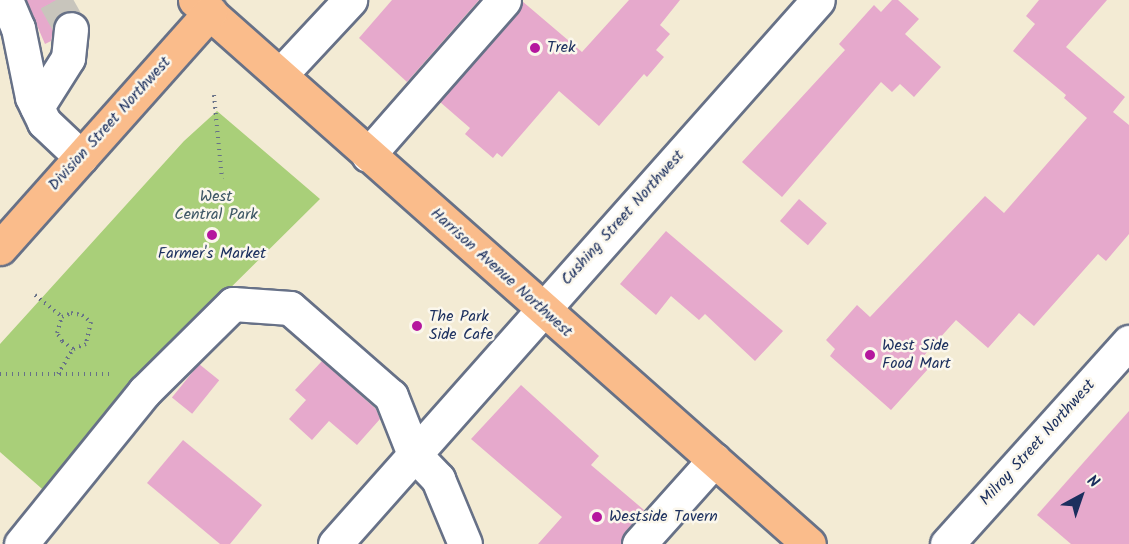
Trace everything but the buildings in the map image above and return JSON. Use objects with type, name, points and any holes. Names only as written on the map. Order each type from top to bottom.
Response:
[{"type":"main road","name":"Harrison Avenue Northwest","points":[[208,4],[280,75],[809,544]]},
{"type":"main road","name":"Division Street Northwest","points":[[0,248],[81,157],[208,4]]},
{"type":"street","points":[[6,0],[18,28],[20,52],[44,122],[81,157]]},
{"type":"street","points":[[280,75],[350,0]]},
{"type":"street","points":[[368,154],[504,0]]},
{"type":"street","name":"Cushing Street Northwest","points":[[334,544],[818,0]]},
{"type":"street","points":[[37,107],[68,58],[71,30]]},
{"type":"street","points":[[21,544],[161,375],[233,304],[290,308],[391,396],[414,454],[438,479],[465,544]]},
{"type":"street","name":"Milroy Street Northwest","points":[[947,544],[1129,342]]},
{"type":"street","points":[[639,544],[714,460]]},
{"type":"path","points":[[214,95],[222,179]]},
{"type":"path","points":[[35,295],[62,317]]},
{"type":"path","points":[[58,374],[73,349],[86,344],[91,322],[82,315],[71,313],[62,317],[57,333],[73,349]]},
{"type":"path","points":[[0,374],[161,375]]},
{"type":"green space","name":"West Central Park","points":[[217,111],[320,199],[208,310],[49,495],[0,452],[0,344],[184,141]]},
{"type":"tunnel","points":[[55,0],[71,29]]},
{"type":"place","name":"Trek","points":[[535,48]]},
{"type":"place","name":"Farmer's Market","points":[[212,235]]},
{"type":"place","name":"The Park Side Cafe","points":[[417,326]]},
{"type":"place","name":"West Side Food Mart","points":[[870,355]]},
{"type":"place","name":"Westside Tavern","points":[[597,517]]}]
